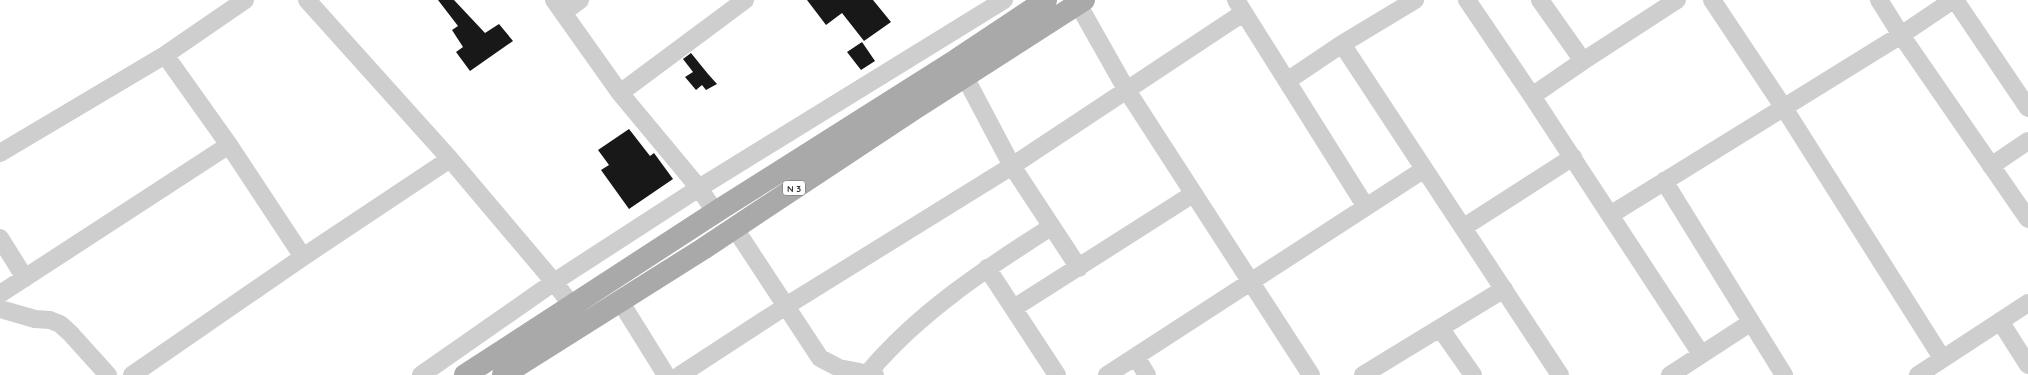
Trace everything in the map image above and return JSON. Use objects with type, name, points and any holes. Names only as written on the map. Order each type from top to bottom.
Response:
[{"type":"main road","name":"N 3","points":[[503,375],[526,368],[585,322],[703,249],[734,227],[1081,2]]},
{"type":"main road","name":"N 3","points":[[465,375],[956,60],[1032,4]]},
{"type":"street","points":[[0,153],[165,55],[245,0]]},
{"type":"street","points":[[307,0],[450,159],[554,282],[585,322]]},
{"type":"street","points":[[580,0],[559,6],[620,93],[700,188],[716,213]]},
{"type":"street","points":[[620,93],[745,0]]},
{"type":"street","points":[[421,375],[554,282],[700,188],[1004,0]]},
{"type":"street","points":[[1287,81],[1342,44],[1415,0]]},
{"type":"street","points":[[1467,0],[1573,158],[1700,354]]},
{"type":"street","points":[[1540,0],[1583,61]]},
{"type":"street","points":[[1532,96],[1677,0]]},
{"type":"street","points":[[1712,0],[1784,108],[1942,358]]},
{"type":"street","points":[[1879,0],[2028,219]]},
{"type":"street","points":[[1610,215],[1902,35],[1954,0],[2028,108]]},
{"type":"street","points":[[1081,2],[1126,89],[1311,375]]},
{"type":"street","points":[[620,300],[667,374],[786,306],[1012,166],[1126,89],[1239,6],[1366,207]]},
{"type":"street","points":[[1342,44],[1423,170],[1464,227],[1560,375]]},
{"type":"street","points":[[165,55],[229,145],[303,257]]},
{"type":"street","points":[[966,77],[1012,166],[1079,268]]},
{"type":"street","points":[[1991,166],[2028,141]]},
{"type":"street","points":[[0,294],[229,145]]},
{"type":"street","points":[[1464,227],[1573,158]]},
{"type":"street","points":[[132,375],[303,257],[450,159]]},
{"type":"street","points":[[1108,375],[1423,170]]},
{"type":"street","points":[[1664,181],[1784,375]]},
{"type":"street","points":[[1014,308],[1193,194]]},
{"type":"street","points":[[734,227],[820,358],[839,368],[872,374],[889,347],[987,268],[1051,227]]},
{"type":"street","points":[[0,238],[25,278]]},
{"type":"street","points":[[987,268],[1057,375]]},
{"type":"street","points":[[1362,375],[1504,289]]},
{"type":"street","points":[[1918,375],[2028,303]]},
{"type":"street","points":[[0,309],[35,319],[50,320],[60,324],[108,375]]},
{"type":"street","points":[[2000,321],[2028,365]]},
{"type":"street","points":[[1670,375],[1750,322]]},
{"type":"street","points":[[1440,328],[1473,375]]},
{"type":"street","points":[[1136,357],[1147,375]]},
{"type":"building","points":[[438,0],[454,0],[485,33],[499,24],[513,41],[470,71],[456,52],[463,47],[452,30],[458,26]]},
{"type":"building","points":[[807,0],[873,0],[891,22],[864,41],[842,13],[826,25]]},
{"type":"building","points":[[862,42],[875,61],[861,70],[847,52]]},
{"type":"building","points":[[691,53],[717,84],[706,90],[702,85],[696,90],[685,77],[693,72],[683,59]]},
{"type":"building","points":[[629,129],[650,156],[654,153],[673,179],[629,209],[601,170],[609,165],[598,150]]}]
